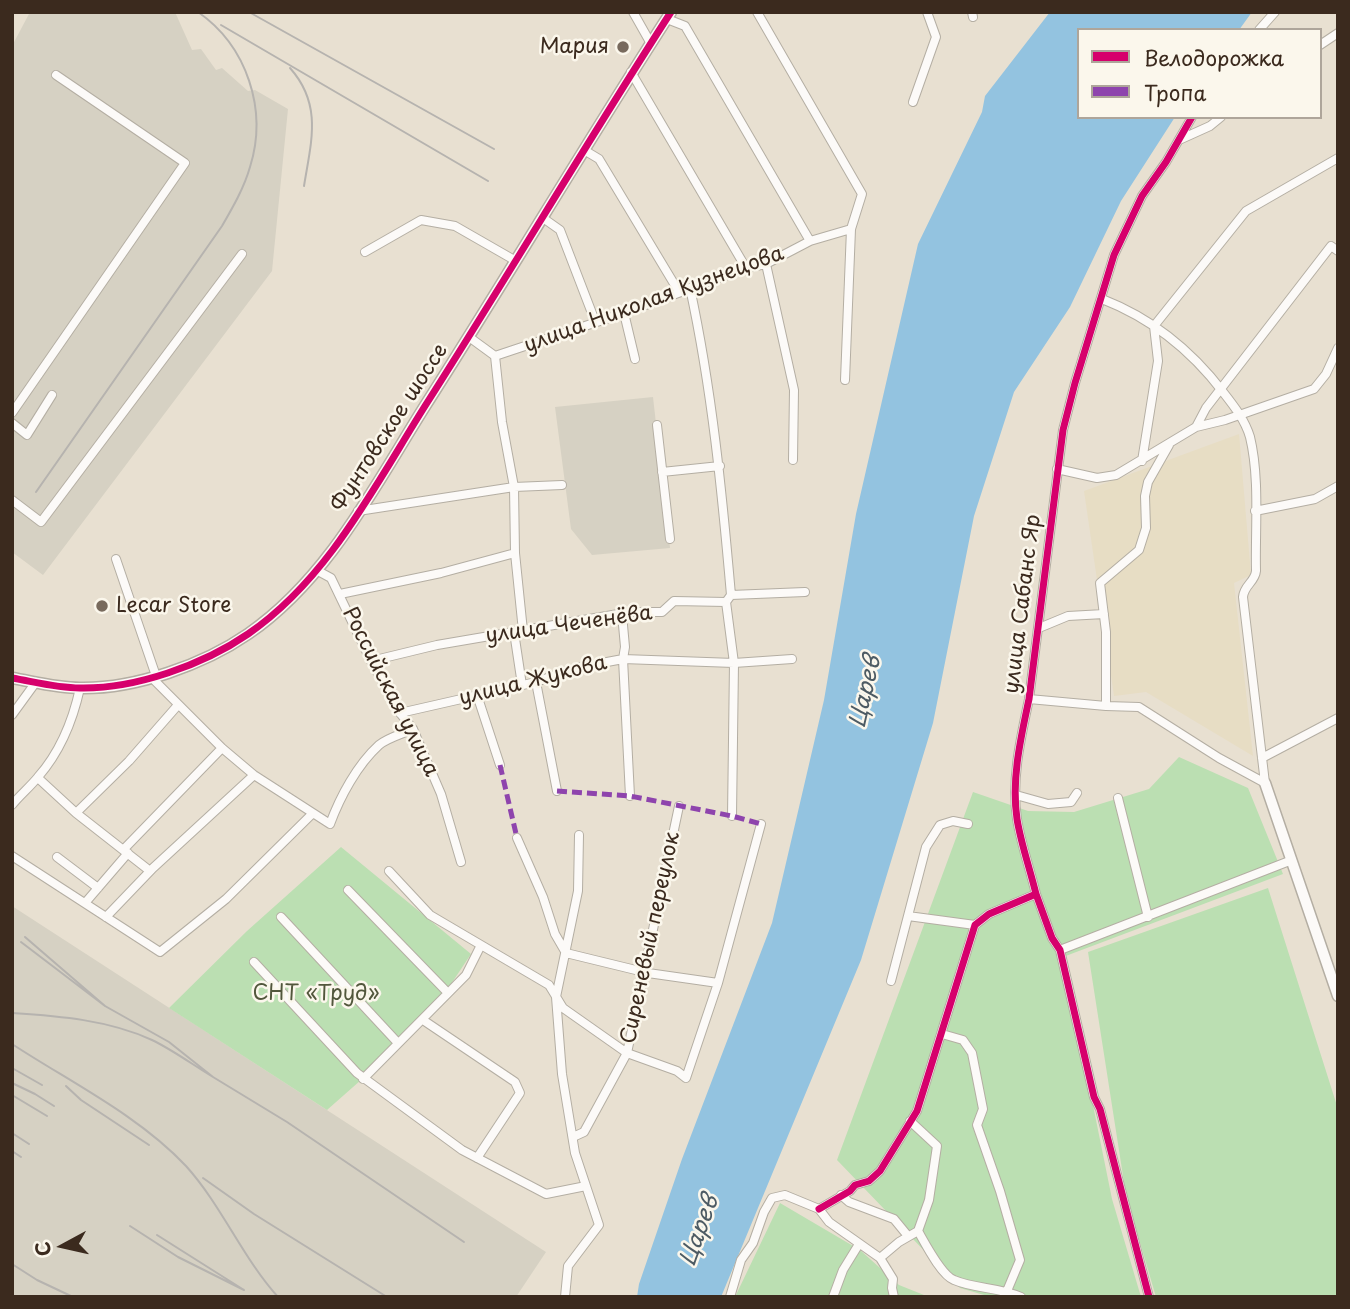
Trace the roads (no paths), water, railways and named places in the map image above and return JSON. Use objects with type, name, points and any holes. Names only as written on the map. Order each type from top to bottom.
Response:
[{"type":"street","points":[[633,12],[650,42]]},
{"type":"street","points":[[757,12],[862,194],[851,229],[845,380]]},
{"type":"street","points":[[913,102],[936,37],[927,12]]},
{"type":"street","points":[[1261,28],[1275,12]]},
{"type":"street","points":[[669,15],[685,26],[810,241]]},
{"type":"street","name":"Фунтовское шоссе","points":[[12,678],[80,688],[125,685],[213,654],[247,635],[289,602],[318,571],[358,511],[669,15]]},
{"type":"street","points":[[1322,45],[1338,33]]},
{"type":"street","points":[[632,72],[746,268]]},
{"type":"street","points":[[12,413],[185,163],[56,75]]},
{"type":"street","name":"улица Сабанс Яр","points":[[1149,1297],[1100,1110],[1094,1097],[1060,950],[1052,938],[1036,894],[1017,819],[1016,795],[1020,742],[1039,628],[1062,430],[1074,383],[1114,255],[1142,196],[1191,119]]},
{"type":"street","points":[[1179,140],[1210,126],[1219,119]]},
{"type":"street","points":[[584,150],[599,159],[679,292]]},
{"type":"street","points":[[1142,461],[1158,361],[1154,326],[1247,211],[1338,158]]},
{"type":"street","points":[[543,218],[560,230],[596,321]]},
{"type":"street","points":[[365,252],[421,220],[455,226],[516,261]]},
{"type":"street","name":"улица Николая Кузнецова","points":[[495,356],[624,313],[746,268],[766,264],[810,241],[851,229]]},
{"type":"street","points":[[1196,427],[1220,388],[1331,246],[1338,251]]},
{"type":"street","points":[[12,500],[41,522],[242,254]]},
{"type":"street","points":[[766,264],[794,390],[793,460]]},
{"type":"street","points":[[690,288],[702,345],[720,466],[734,663],[732,816]]},
{"type":"street","points":[[1102,299],[1154,326],[1192,355],[1241,415],[1250,439],[1254,465],[1255,577],[1244,590],[1243,597],[1265,783],[1338,996]]},
{"type":"street","points":[[624,313],[635,359]]},
{"type":"street","points":[[469,337],[495,356],[502,422],[514,487],[522,685]]},
{"type":"street","points":[[1057,469],[1107,478],[1142,461],[1196,427],[1241,415],[1314,389],[1322,382],[1338,348]]},
{"type":"street","points":[[12,423],[27,435],[52,395]]},
{"type":"street","points":[[657,425],[670,539]]},
{"type":"street","points":[[1107,706],[1104,614],[1100,583],[1139,550],[1146,528],[1145,496],[1148,482],[1170,443]]},
{"type":"street","points":[[662,472],[720,466]]},
{"type":"street","points":[[358,511],[514,487],[562,485]]},
{"type":"street","points":[[1255,511],[1315,499],[1338,486]]},
{"type":"street","points":[[340,594],[440,573],[515,552]]},
{"type":"street","points":[[116,559],[154,677],[222,748],[254,775],[312,814],[330,824],[337,804],[361,766],[380,744],[413,729]]},
{"type":"street","name":"Российская улица","points":[[318,571],[331,578],[371,661],[400,713],[413,729],[441,794],[461,862]]},
{"type":"street","name":"улица Чеченёва","points":[[371,661],[437,645],[622,614],[662,612],[674,601],[805,592]]},
{"type":"street","points":[[622,614],[629,796]]},
{"type":"street","points":[[1039,628],[1068,616],[1104,614]]},
{"type":"street","name":"улица Жукова","points":[[400,713],[536,682],[575,668],[623,659],[734,663],[792,659]]},
{"type":"street","points":[[12,715],[36,682]]},
{"type":"street","points":[[536,682],[557,791]]},
{"type":"street","points":[[12,805],[37,778],[59,747],[74,718],[80,688]]},
{"type":"street","points":[[477,695],[500,765]]},
{"type":"street","name":"улица Сабанс Яр","points":[[1029,699],[1107,706],[1133,705],[1265,783]]},
{"type":"street","points":[[76,813],[129,761],[178,705]]},
{"type":"street","points":[[1262,758],[1338,718]]},
{"type":"street","points":[[85,903],[126,851],[222,748]]},
{"type":"street","points":[[106,917],[150,871],[254,775]]},
{"type":"street","points":[[37,778],[76,813],[150,871]]},
{"type":"street","points":[[1016,795],[1055,804],[1071,802],[1077,793]]},
{"type":"street","points":[[1118,798],[1148,917]]},
{"type":"street","name":"Сиреневый переулок","points":[[573,1137],[584,1132],[627,1053],[679,806]]},
{"type":"street","points":[[12,856],[160,952],[226,899],[312,814]]},
{"type":"street","points":[[891,981],[926,847],[940,825],[953,821],[968,824]]},
{"type":"street","points":[[389,872],[430,915],[549,985],[563,1009],[627,1053],[677,1071],[686,1077],[718,983],[761,824]]},
{"type":"street","points":[[565,1297],[568,1266],[599,1225],[575,1153],[562,1074],[556,997],[578,891],[579,835]]},
{"type":"street","points":[[517,838],[555,934],[566,954],[646,972],[718,983]]},
{"type":"street","points":[[57,857],[97,888]]},
{"type":"street","points":[[1060,950],[1292,860]]},
{"type":"street","points":[[348,890],[448,993]]},
{"type":"street","points":[[819,1209],[850,1191],[855,1185],[869,1181],[880,1171],[916,1111],[975,925],[989,914],[1036,894]]},
{"type":"street","points":[[908,916],[975,925]]},
{"type":"street","points":[[281,917],[398,1043]]},
{"type":"street","points":[[363,1079],[466,975],[481,945]]},
{"type":"street","points":[[254,962],[363,1079],[462,1150],[546,1194],[586,1186]]},
{"type":"street","points":[[423,1020],[515,1083],[520,1093],[477,1158]]},
{"type":"street","points":[[942,1034],[963,1040],[972,1053],[983,1110],[977,1125],[1020,1261],[1007,1291]]},
{"type":"street","points":[[880,1258],[918,1231],[929,1200],[937,1146],[910,1121]]},
{"type":"street","points":[[730,1297],[741,1261],[754,1243],[764,1212],[772,1198],[785,1195],[819,1209],[829,1222],[880,1258],[893,1279],[894,1297]]},
{"type":"street","points":[[841,1195],[849,1202],[894,1219],[908,1236]]},
{"type":"street","points":[[918,1231],[930,1253],[952,1280],[1007,1291],[1021,1297]]},
{"type":"street","points":[[833,1297],[843,1270],[859,1244]]},
{"type":"water","name":"Царев","points":[[1050,12],[1252,12],[1240,28],[1077,28],[1077,119],[1174,119],[1121,201],[1070,307],[1014,392],[974,516],[933,723],[861,960],[721,1297],[637,1297],[639,1284],[682,1159],[772,923],[824,700],[856,514],[918,244],[982,112],[985,96]]},
{"type":"railway","points":[[36,492],[222,226],[248,175],[255,145],[256,124],[249,81],[241,61],[229,43],[215,26],[198,12]]},
{"type":"railway","points":[[249,12],[494,149]]},
{"type":"railway","points":[[221,25],[488,181]]},
{"type":"railway","points":[[290,68],[300,82],[311,110],[311,139],[304,186]]},
{"type":"railway","points":[[21,942],[105,1006],[25,937]]},
{"type":"railway","points":[[12,1013],[101,1023],[136,1033],[160,1044],[213,1077],[169,1042],[105,1006]]},
{"type":"railway","points":[[12,1044],[125,1115],[186,1166],[278,1297]]},
{"type":"railway","points":[[12,1068],[42,1085]]},
{"type":"railway","points":[[213,1077],[287,1122],[464,1242]]},
{"type":"railway","points":[[12,1083],[54,1106]]},
{"type":"railway","points":[[66,1086],[81,1100],[149,1145]]},
{"type":"railway","points":[[12,1095],[47,1116]]},
{"type":"railway","points":[[12,1133],[29,1144]]},
{"type":"railway","points":[[12,1151],[21,1157]]},
{"type":"railway","points":[[203,1178],[254,1214],[387,1297]]},
{"type":"railway","points":[[130,1226],[178,1257],[244,1290],[157,1235]]},
{"type":"railway","points":[[12,1264],[37,1280],[73,1297]]},
{"type":"place","name":"Мария","points":[[623,47]]},
{"type":"place","name":"Lecar Store","points":[[102,606]]},
{"type":"park label","name":"СНТ «Труд»","points":[[316,994]]}]
